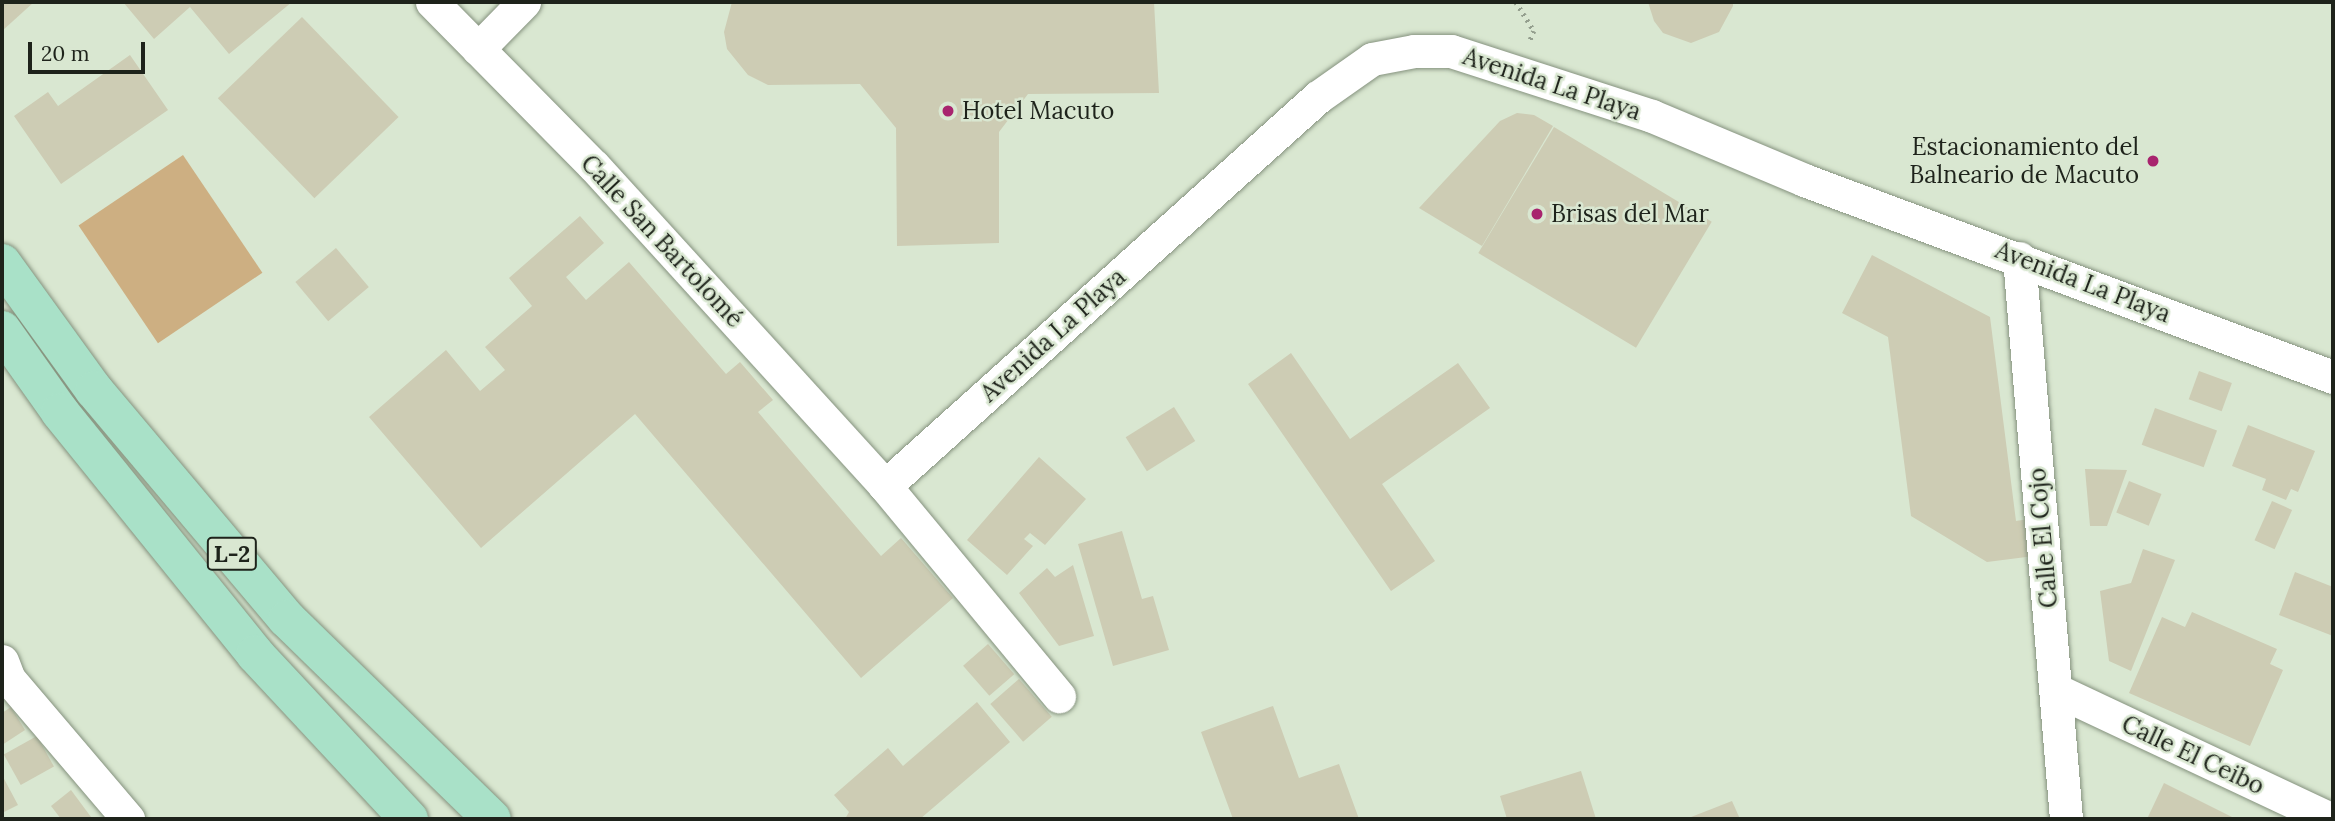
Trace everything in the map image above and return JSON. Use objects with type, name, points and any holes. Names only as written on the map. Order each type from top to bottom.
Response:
[{"type":"main road","name":"L-2","points":[[2,263],[94,390],[287,619],[492,819]]},
{"type":"main road","name":"L-2","points":[[2,330],[60,412],[255,654],[409,819]]},
{"type":"street","name":"Calle San Bartolomé","points":[[432,2],[594,166],[885,486],[1059,696]]},
{"type":"street","points":[[478,49],[524,2]]},
{"type":"street","name":"Avenida La Playa","points":[[885,486],[1318,97],[1372,59],[1414,51],[1451,51],[1652,116],[1804,180],[2333,377]]},
{"type":"street","name":"Calle El Cojo","points":[[2019,258],[2066,819]]},
{"type":"street","points":[[2,661],[9,679],[129,814]]},
{"type":"street","name":"Calle El Ceibo","points":[[2056,690],[2330,819]]},
{"type":"shaded area","points":[[183,155],[262,273],[158,343],[79,225]]},
{"type":"building","points":[[2,2],[34,2],[2,31]]},
{"type":"building","points":[[123,2],[292,2],[229,54],[190,7],[154,39]]},
{"type":"building","name":"Hotel Macuto","points":[[732,2],[1154,2],[1159,93],[1028,94],[999,132],[999,243],[897,246],[896,128],[860,84],[768,85],[748,75],[727,49],[724,32]]},
{"type":"building","points":[[1648,2],[1733,2],[1733,6],[1719,32],[1691,43],[1663,33],[1654,21]]},
{"type":"building","points":[[302,17],[399,117],[314,198],[218,98]]},
{"type":"building","points":[[130,55],[168,110],[61,184],[14,116],[48,92],[58,106]]},
{"type":"building","points":[[1517,113],[1534,115],[1553,126],[1482,246],[1419,208],[1500,121]]},
{"type":"building","points":[[1554,127],[1712,222],[1636,348],[1478,253]]},
{"type":"building","points":[[580,216],[604,243],[566,277],[586,300],[629,262],[726,374],[740,362],[773,400],[758,412],[881,556],[901,538],[953,598],[861,678],[635,414],[481,548],[369,417],[446,350],[480,391],[505,370],[485,347],[532,306],[509,278]]},
{"type":"building","points":[[336,248],[369,287],[328,321],[295,282]]},
{"type":"building","points":[[1872,255],[1990,317],[2016,521],[2029,519],[2034,556],[1987,562],[1911,516],[1888,337],[1842,313]]},
{"type":"building","points":[[1291,353],[1350,439],[1458,363],[1490,408],[1382,484],[1435,561],[1391,591],[1248,384]]},
{"type":"building","points":[[2199,371],[2232,383],[2222,411],[2189,399]]},
{"type":"building","points":[[1174,407],[1195,441],[1147,471],[1126,437]]},
{"type":"building","points":[[2155,408],[2217,431],[2204,467],[2142,445]]},
{"type":"building","points":[[2248,425],[2315,451],[2298,492],[2291,489],[2286,500],[2262,490],[2266,479],[2232,466]]},
{"type":"building","points":[[1039,457],[1086,499],[1045,545],[1030,533],[1024,539],[1033,546],[1007,575],[967,540]]},
{"type":"building","points":[[2085,469],[2127,470],[2107,526],[2090,526]]},
{"type":"building","points":[[2129,481],[2161,494],[2149,526],[2116,513]]},
{"type":"building","points":[[2272,501],[2292,510],[2275,549],[2255,540]]},
{"type":"building","points":[[1122,531],[1142,599],[1153,596],[1169,650],[1113,666],[1078,544]]},
{"type":"building","points":[[2143,549],[2175,560],[2131,671],[2109,661],[2100,591],[2131,583]]},
{"type":"building","points":[[1073,565],[1094,636],[1059,646],[1019,593],[1047,568],[1055,577]]},
{"type":"building","points":[[2295,572],[2333,587],[2333,636],[2279,615]]},
{"type":"building","points":[[2192,612],[2277,649],[2270,664],[2283,670],[2250,746],[2129,693],[2162,617],[2185,627]]},
{"type":"building","points":[[988,644],[1014,674],[989,696],[963,666]]},
{"type":"building","points":[[1019,679],[1052,717],[1023,742],[990,704]]},
{"type":"building","points":[[977,702],[1010,742],[920,819],[845,819],[849,812],[834,795],[888,748],[903,766]]},
{"type":"building","points":[[1273,706],[1299,778],[1339,764],[1359,819],[1233,819],[1201,732]]},
{"type":"building","points":[[11,707],[25,730],[2,745],[2,713]]},
{"type":"building","points":[[37,736],[54,767],[21,785],[4,754]]},
{"type":"building","points":[[1581,771],[1596,819],[1507,819],[1500,796]]},
{"type":"building","points":[[2,775],[18,805],[2,813]]},
{"type":"building","points":[[2164,783],[2236,819],[2147,819]]},
{"type":"building","points":[[71,790],[91,817],[88,819],[61,819],[51,806]]},
{"type":"building","points":[[1732,801],[1740,819],[1686,819]]},
{"type":"place","name":"Hotel Macuto","points":[[948,111]]},
{"type":"place","name":"Estacionamiento del Balneario de Macuto","points":[[2153,161]]},
{"type":"place","name":"Brisas del Mar","points":[[1537,214]]}]
